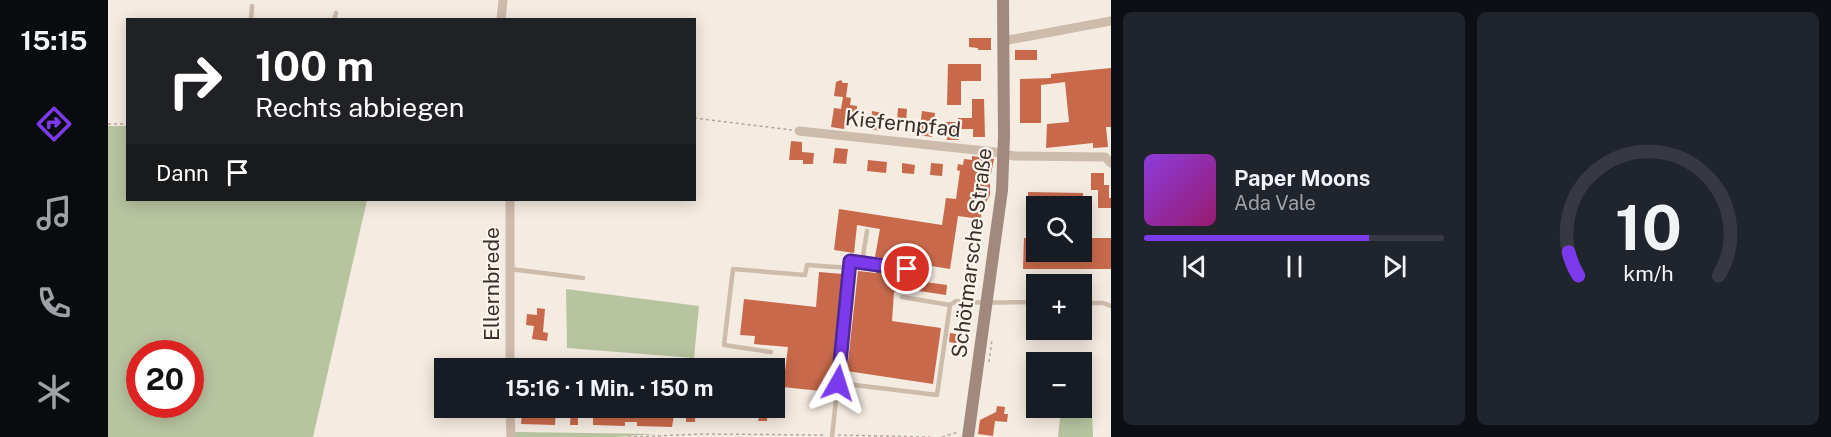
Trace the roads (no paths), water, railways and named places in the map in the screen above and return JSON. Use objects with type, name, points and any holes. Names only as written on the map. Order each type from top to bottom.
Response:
[{"type":"street","points":[[501,18],[503,0]]},
{"type":"street","name":"Schötmarsche Straße","points":[[968,437],[1001,199],[1004,154],[1003,0]]},
{"type":"street","points":[[1003,41],[1111,21]]},
{"type":"street","name":"Kiefernpfad","points":[[799,131],[1014,156],[1105,157],[1111,163]]},
{"type":"street","name":"Ellernbrede","points":[[510,201],[510,358]]},
{"type":"street","points":[[510,418],[511,437]]},
{"type":"lane","points":[[251,18],[252,6]]},
{"type":"lane","points":[[335,18],[336,13]]},
{"type":"lane","points":[[862,262],[867,231]]},
{"type":"lane","points":[[832,436],[850,261],[930,272]]},
{"type":"lane","points":[[771,352],[724,345],[733,269],[805,275],[807,265],[850,268]]},
{"type":"lane","points":[[510,269],[583,278]]},
{"type":"lane","points":[[902,297],[950,305],[956,301],[977,304],[1026,302]]},
{"type":"lane","points":[[1092,303],[1111,306]]},
{"type":"lane","points":[[838,383],[937,395],[950,305]]}]
